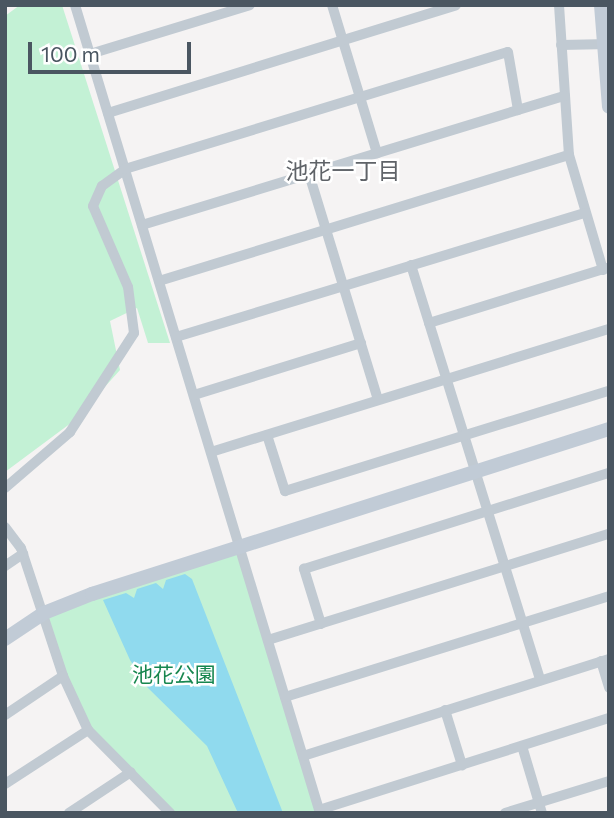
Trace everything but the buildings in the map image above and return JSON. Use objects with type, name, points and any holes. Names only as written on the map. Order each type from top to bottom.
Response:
[{"type":"street","points":[[75,5],[320,811],[609,718]]},
{"type":"street","points":[[90,54],[250,5]]},
{"type":"street","points":[[332,5],[377,153]]},
{"type":"street","points":[[108,113],[456,5]]},
{"type":"street","points":[[429,323],[606,269],[584,213],[569,155],[559,5]]},
{"type":"street","points":[[601,5],[607,44],[609,107]]},
{"type":"street","points":[[561,45],[607,44]]},
{"type":"street","points":[[5,488],[69,432],[134,333],[128,287],[93,206],[102,186],[125,169],[359,94],[508,52],[518,110]]},
{"type":"street","points":[[142,225],[565,96]]},
{"type":"street","points":[[159,281],[569,155]]},
{"type":"street","points":[[309,174],[378,400]]},
{"type":"street","points":[[176,337],[584,213]]},
{"type":"street","points":[[411,265],[540,680]]},
{"type":"street","points":[[211,452],[609,329]]},
{"type":"street","points":[[194,395],[361,343]]},
{"type":"street","points":[[267,435],[285,491],[609,391]]},
{"type":"street","points":[[5,639],[44,613],[92,594],[609,429]]},
{"type":"street","points":[[321,624],[304,569],[609,472]]},
{"type":"street","points":[[5,527],[23,554],[63,676],[88,730],[170,813]]},
{"type":"street","points":[[268,640],[609,534]]},
{"type":"street","points":[[5,566],[23,554]]},
{"type":"street","points":[[285,697],[609,596]]},
{"type":"street","points":[[303,756],[605,660],[609,688]]},
{"type":"street","points":[[5,715],[63,676]]},
{"type":"street","points":[[445,710],[462,765]]},
{"type":"street","points":[[5,784],[88,730]]},
{"type":"street","points":[[522,746],[540,807]]},
{"type":"street","points":[[69,813],[131,772]]},
{"type":"street","points":[[505,813],[540,807],[609,781]]},
{"type":"green space","points":[[20,5],[62,5],[170,343],[148,343],[137,308],[110,321],[120,370],[75,420],[5,472],[5,16]]},
{"type":"green space","name":"池花公園","points":[[240,546],[320,813],[170,813],[88,730],[44,613]]},
{"type":"water","points":[[185,574],[192,579],[283,813],[238,813],[207,746],[147,687],[130,660],[103,600],[126,593],[134,598],[137,589],[156,583],[163,589],[166,580]]},
{"type":"district","name":"池花一丁目","points":[[343,170]]}]
